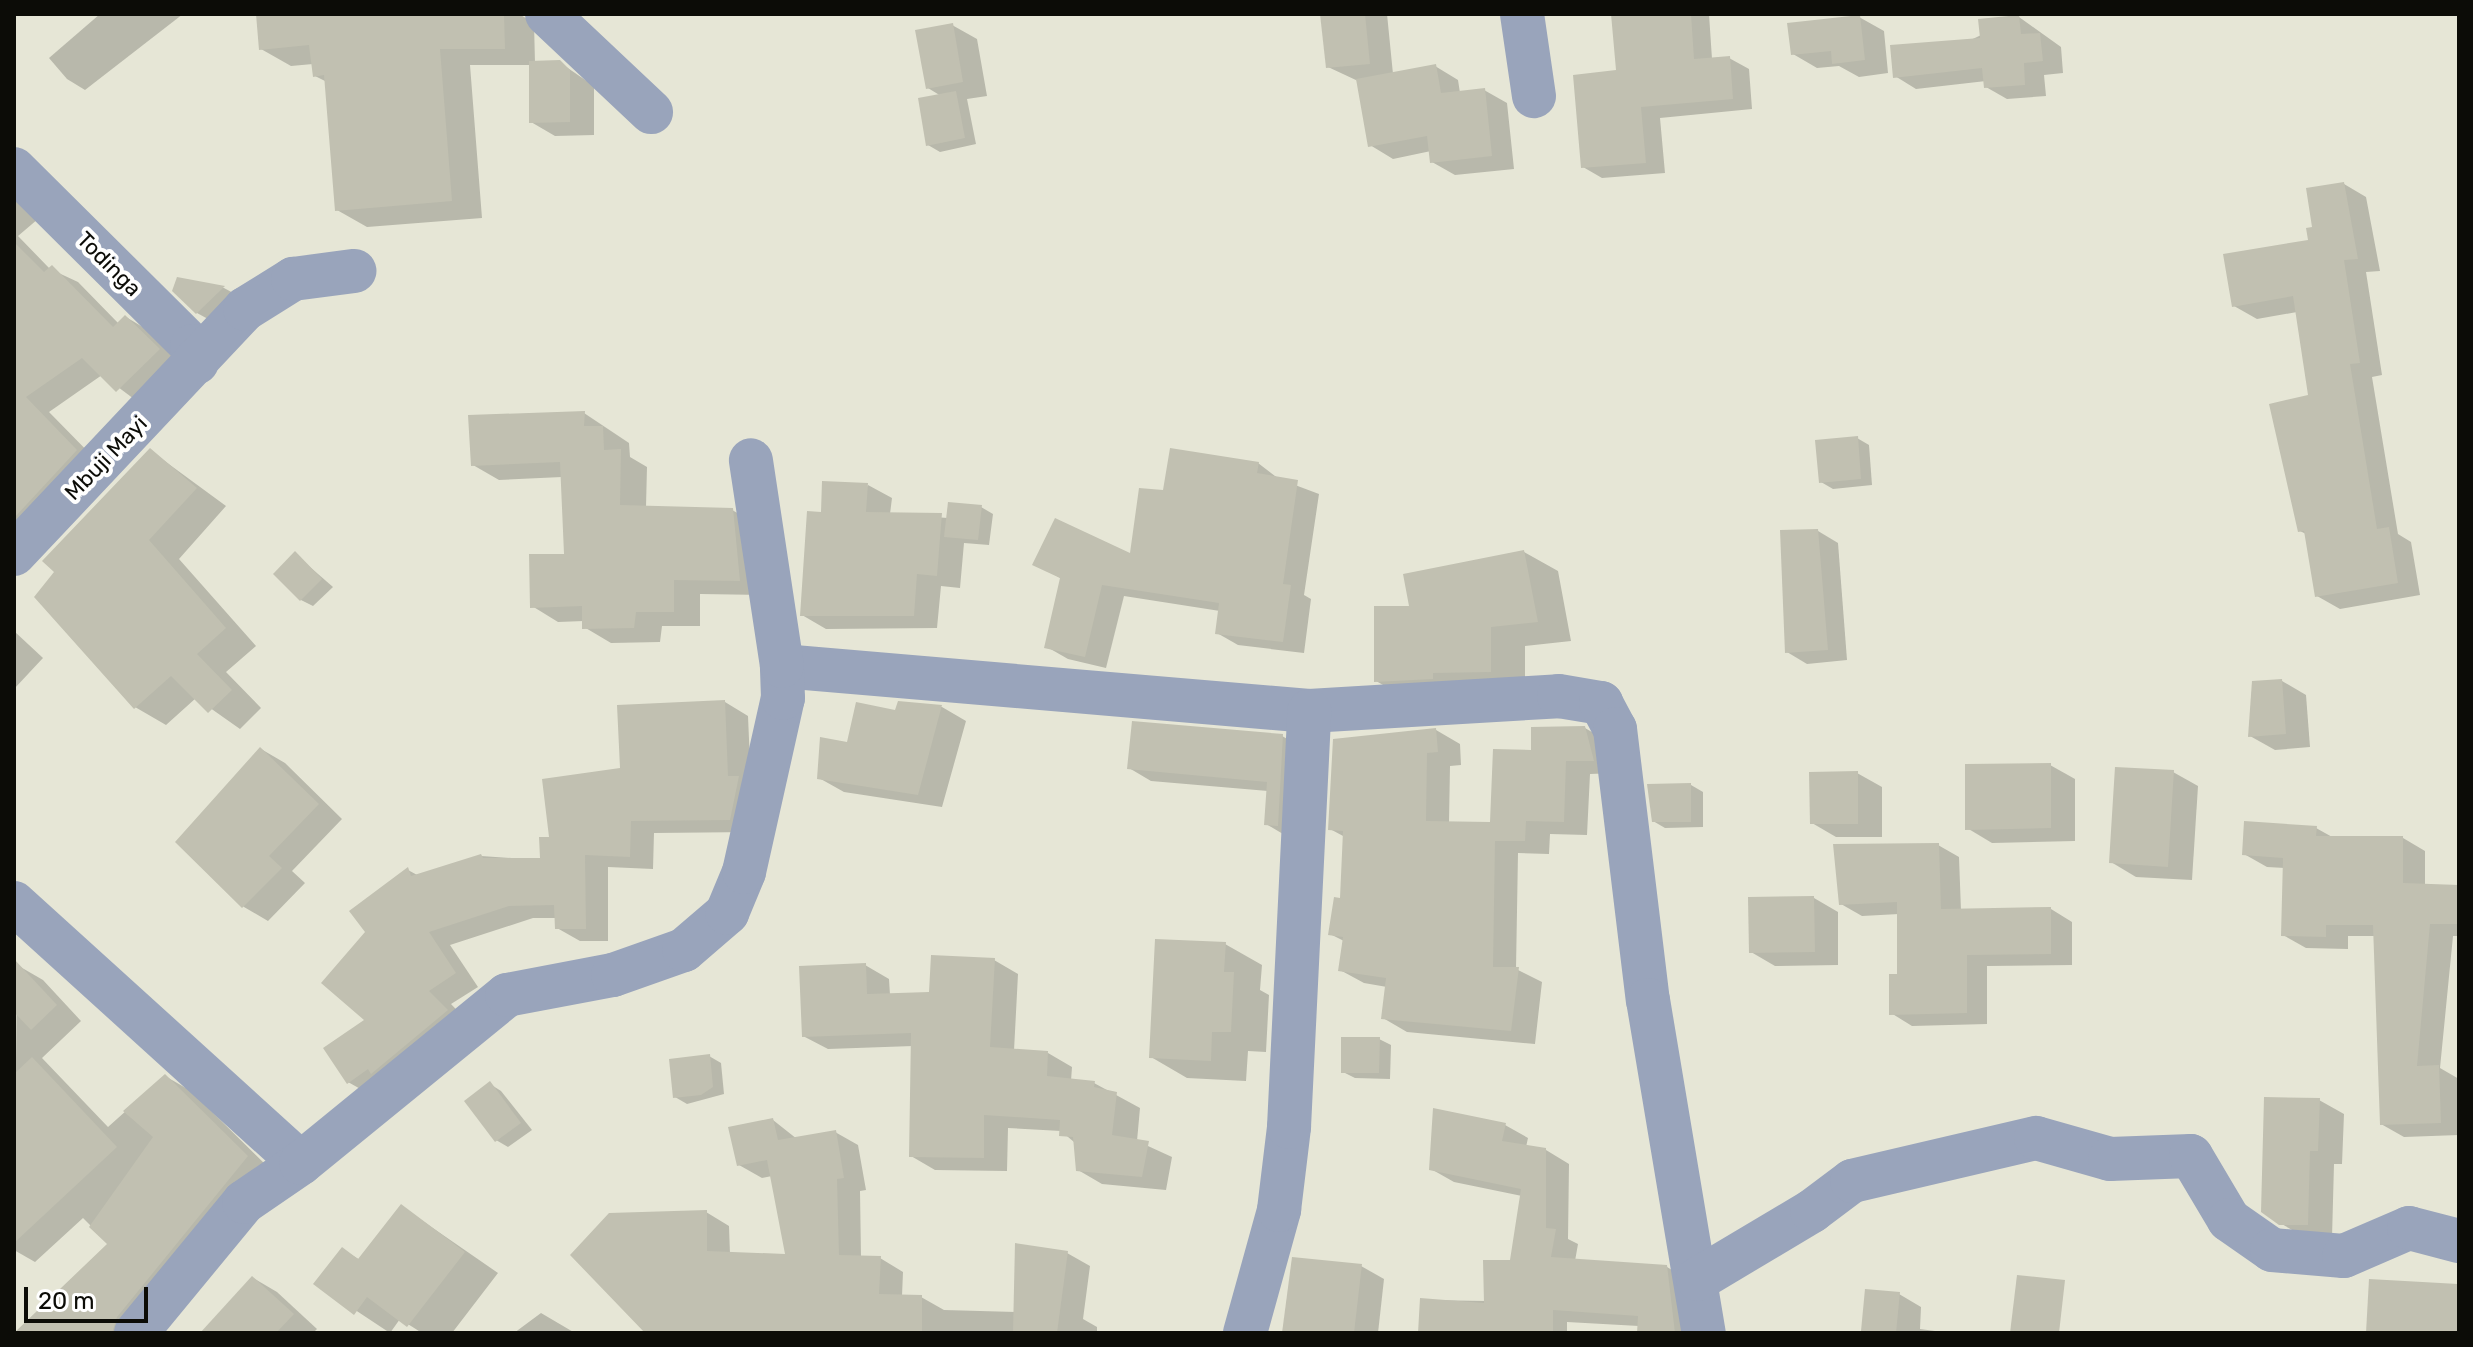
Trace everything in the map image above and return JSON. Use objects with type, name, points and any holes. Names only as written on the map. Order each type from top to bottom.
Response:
[{"type":"street","points":[[547,14],[651,112]]},
{"type":"street","points":[[1522,14],[1534,96]]},
{"type":"street","name":"Todinga","points":[[14,169],[192,346],[197,362]]},
{"type":"street","name":"Mbuji Mayi","points":[[14,554],[245,309],[293,279],[354,271]]},
{"type":"street","points":[[136,1333],[244,1202],[301,1163],[507,995],[613,975],[684,950],[727,913],[744,872],[783,698],[782,666],[751,460]]},
{"type":"street","points":[[782,666],[1309,711],[1559,696],[1601,703],[1615,729],[1648,1000],[1698,1279],[1704,1333]]},
{"type":"street","points":[[1245,1333],[1279,1210],[1289,1127],[1309,711]]},
{"type":"street","points":[[14,903],[301,1163]]},
{"type":"street","points":[[1698,1279],[1812,1211],[1852,1181],[2036,1138],[2110,1159],[2191,1156],[2229,1220],[2272,1250],[2344,1256],[2409,1228],[2459,1241]]},
{"type":"building","points":[[256,14],[504,14],[505,49],[440,49],[452,201],[335,211],[324,75],[313,77],[309,45],[259,50]]},
{"type":"building","points":[[1320,14],[1365,14],[1370,64],[1326,68]]},
{"type":"building","points":[[1611,14],[1691,14],[1694,59],[1730,56],[1733,99],[1641,107],[1646,163],[1581,168],[1573,75],[1616,70]]},
{"type":"building","points":[[1860,15],[1865,60],[1832,64],[1831,51],[1791,55],[1787,23]]},
{"type":"building","points":[[2019,15],[2021,34],[2040,33],[2043,61],[2024,63],[2025,85],[1984,88],[1982,68],[1893,78],[1890,45],[1980,38],[1978,19]]},
{"type":"building","points":[[953,23],[963,82],[926,89],[915,30]]},
{"type":"building","points":[[560,60],[570,70],[570,122],[529,123],[529,61]]},
{"type":"building","points":[[1436,64],[1441,93],[1485,88],[1492,156],[1430,163],[1427,136],[1368,147],[1356,79]]},
{"type":"building","points":[[956,91],[965,138],[926,146],[918,98]]},
{"type":"building","points":[[2344,182],[2358,259],[2344,260],[2360,363],[2350,364],[2377,529],[2389,527],[2398,583],[2315,597],[2304,531],[2298,532],[2269,404],[2308,395],[2293,296],[2232,307],[2223,254],[2308,240],[2306,228],[2312,227],[2306,188]]},
{"type":"building","points":[[14,242],[44,272],[52,265],[113,327],[125,315],[160,349],[116,392],[82,358],[26,397],[77,450],[14,518]]},
{"type":"building","points":[[177,277],[225,286],[196,314],[172,291]]},
{"type":"building","points":[[585,411],[584,426],[603,426],[604,450],[621,449],[620,505],[733,508],[740,581],[674,580],[674,612],[636,612],[634,628],[582,629],[582,606],[530,608],[529,554],[564,554],[560,462],[471,466],[468,415]]},
{"type":"building","points":[[1858,436],[1861,479],[1819,483],[1815,440]]},
{"type":"building","points":[[150,448],[197,488],[149,540],[226,628],[197,654],[232,690],[208,713],[171,676],[134,709],[34,597],[54,572],[42,561]]},
{"type":"building","points":[[1170,448],[1259,462],[1257,473],[1298,480],[1283,584],[1291,585],[1283,642],[1215,634],[1219,603],[1102,585],[1085,657],[1044,648],[1060,578],[1032,565],[1055,518],[1130,553],[1139,488],[1163,490]]},
{"type":"building","points":[[822,481],[868,483],[866,512],[942,513],[937,576],[917,574],[914,616],[800,616],[807,511],[821,512]]},
{"type":"building","points":[[948,502],[982,505],[978,540],[944,537]]},
{"type":"building","points":[[1818,529],[1828,650],[1785,653],[1780,530]]},
{"type":"building","points":[[1524,550],[1538,622],[1491,627],[1491,672],[1433,673],[1433,679],[1374,682],[1374,606],[1409,606],[1403,574]]},
{"type":"building","points":[[295,551],[322,579],[300,601],[273,574]]},
{"type":"building","points":[[2282,679],[2286,734],[2248,737],[2252,681]]},
{"type":"building","points":[[725,700],[728,776],[739,776],[730,820],[631,821],[630,857],[585,855],[586,929],[555,929],[554,905],[509,906],[429,932],[456,973],[429,991],[448,1010],[371,1074],[368,1069],[347,1084],[323,1048],[364,1020],[321,983],[365,932],[349,911],[408,867],[411,876],[481,854],[483,858],[540,858],[539,837],[549,837],[542,779],[620,768],[617,705]]},
{"type":"building","points":[[898,701],[942,705],[918,795],[817,779],[820,737],[847,742],[856,702],[895,710]]},
{"type":"building","points":[[1132,721],[1283,734],[1278,826],[1264,825],[1267,782],[1127,769]]},
{"type":"building","points":[[1585,726],[1594,761],[1566,761],[1564,822],[1526,821],[1525,841],[1495,841],[1493,967],[1519,967],[1511,1031],[1381,1019],[1386,978],[1338,971],[1343,937],[1328,935],[1334,897],[1340,898],[1343,831],[1328,830],[1333,739],[1436,728],[1438,752],[1427,753],[1426,821],[1490,822],[1493,749],[1531,750],[1531,727]]},
{"type":"building","points":[[260,747],[319,804],[269,856],[282,868],[242,908],[175,842]]},
{"type":"building","points":[[2051,763],[2051,828],[1965,830],[1965,764]]},
{"type":"building","points":[[2115,767],[2174,770],[2168,867],[2109,863]]},
{"type":"building","points":[[1858,771],[1858,824],[1810,824],[1809,772]]},
{"type":"building","points":[[1691,783],[1691,822],[1652,822],[1647,784]]},
{"type":"building","points":[[2244,821],[2317,826],[2316,836],[2403,836],[2403,883],[2459,885],[2459,924],[2430,924],[2417,1066],[2439,1065],[2441,1123],[2380,1125],[2373,925],[2326,925],[2326,937],[2281,936],[2283,858],[2242,855]]},
{"type":"building","points":[[1939,843],[1941,909],[2051,907],[2051,954],[1967,955],[1967,1013],[1889,1015],[1889,974],[1897,974],[1897,902],[1839,905],[1833,844]]},
{"type":"building","points":[[1814,896],[1815,952],[1749,953],[1748,897]]},
{"type":"building","points":[[1155,939],[1226,942],[1224,972],[1234,972],[1231,1032],[1212,1032],[1211,1061],[1149,1058]]},
{"type":"building","points":[[931,955],[995,958],[990,1047],[1048,1051],[1047,1076],[1095,1081],[1094,1087],[1117,1092],[1112,1135],[1149,1141],[1142,1177],[1076,1171],[1073,1137],[1059,1136],[1060,1120],[984,1115],[984,1158],[909,1157],[911,1033],[802,1037],[799,966],[866,963],[867,994],[929,992]]},
{"type":"building","points":[[14,959],[57,1005],[31,1030],[14,1012]]},
{"type":"building","points":[[1341,1037],[1380,1037],[1379,1073],[1341,1073]]},
{"type":"building","points":[[710,1054],[713,1087],[701,1095],[673,1098],[669,1059]]},
{"type":"building","points":[[32,1057],[117,1147],[14,1243],[14,1074]]},
{"type":"building","points":[[165,1074],[248,1156],[117,1317],[112,1333],[14,1333],[107,1244],[89,1227],[153,1137],[123,1111]]},
{"type":"building","points":[[490,1081],[521,1123],[495,1142],[464,1101]]},
{"type":"building","points":[[2264,1097],[2320,1098],[2318,1151],[2310,1151],[2308,1225],[2279,1225],[2261,1212]]},
{"type":"building","points":[[1433,1108],[1506,1123],[1502,1141],[1546,1148],[1546,1228],[1556,1229],[1551,1257],[1667,1265],[1675,1333],[1637,1333],[1638,1316],[1553,1310],[1553,1333],[1418,1333],[1420,1298],[1484,1303],[1483,1260],[1510,1260],[1521,1189],[1429,1170]]},
{"type":"building","points":[[773,1118],[778,1140],[836,1130],[844,1178],[837,1179],[839,1255],[881,1256],[879,1294],[922,1295],[922,1333],[645,1333],[570,1255],[609,1213],[707,1210],[707,1251],[785,1254],[767,1160],[737,1166],[728,1127]]},
{"type":"building","points":[[401,1204],[465,1252],[407,1327],[367,1297],[354,1315],[313,1284],[342,1247],[358,1259]]},
{"type":"building","points":[[1015,1243],[1068,1251],[1057,1333],[1013,1333]]},
{"type":"building","points":[[1292,1257],[1362,1264],[1354,1333],[1282,1333]]},
{"type":"building","points":[[2017,1275],[2065,1280],[2059,1333],[2010,1333]]},
{"type":"building","points":[[252,1276],[294,1314],[276,1333],[200,1333]]},
{"type":"building","points":[[2369,1279],[2458,1284],[2458,1333],[2366,1333]]},
{"type":"building","points":[[1865,1289],[1900,1292],[1896,1333],[1861,1331]]}]
